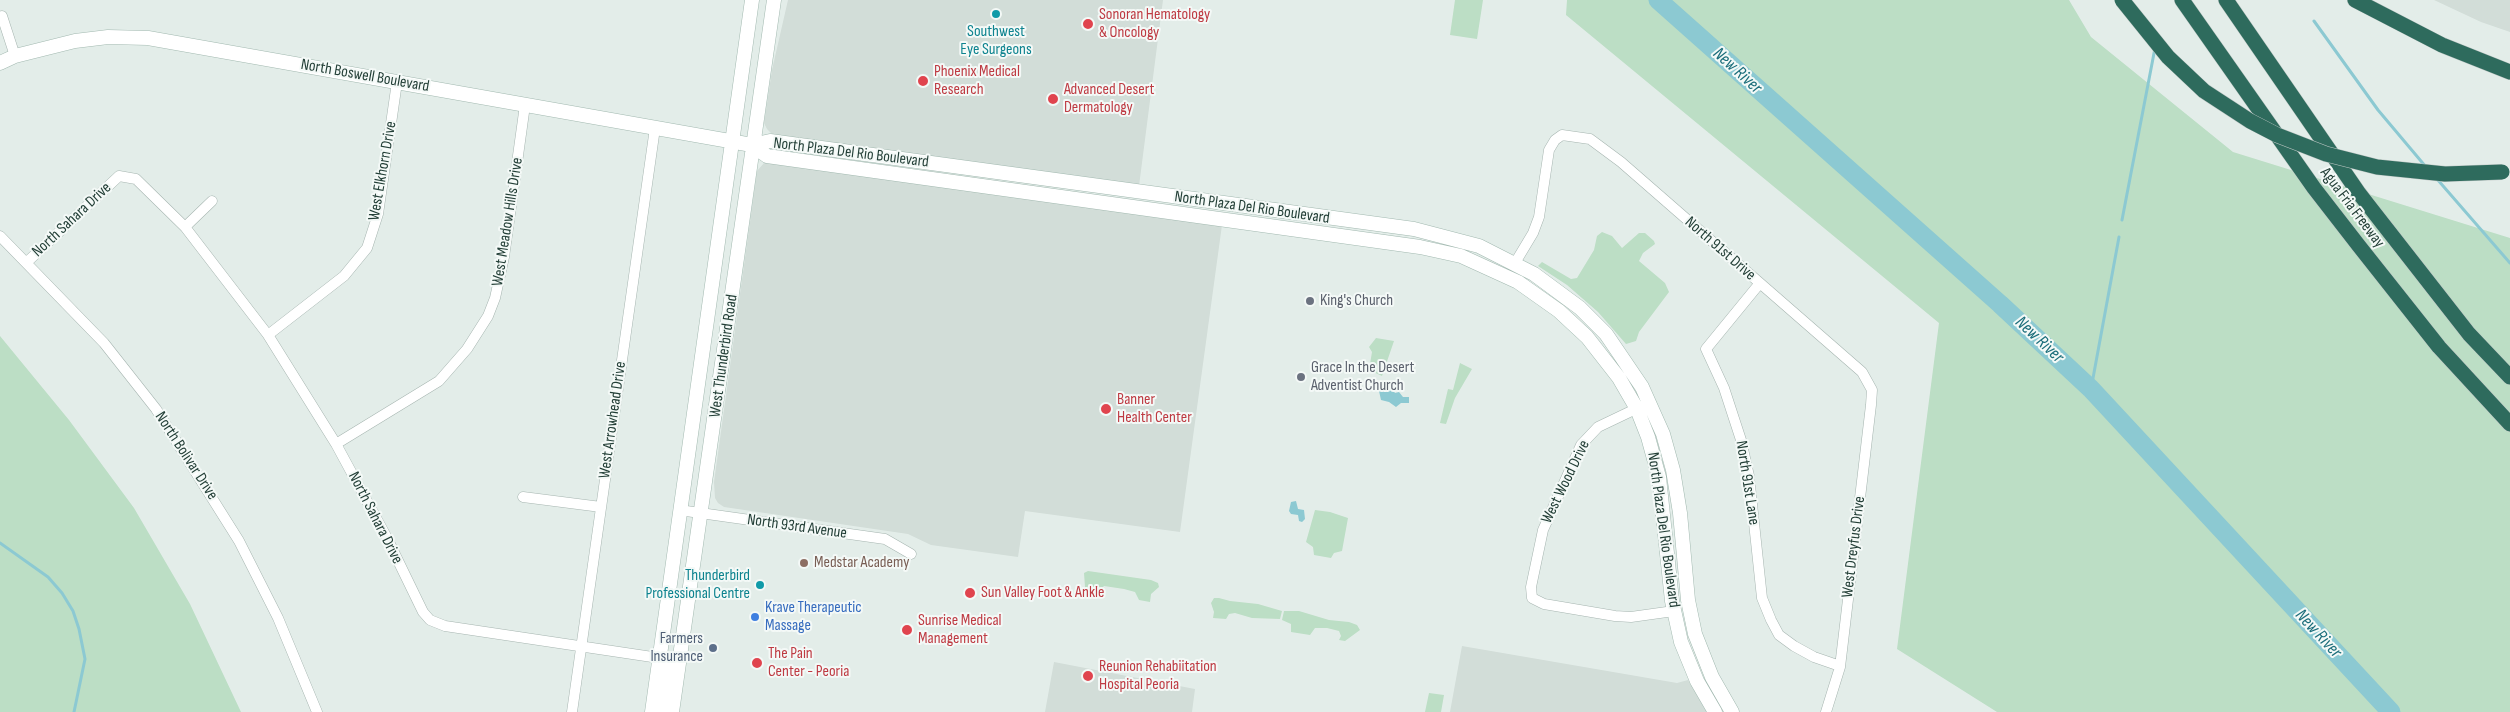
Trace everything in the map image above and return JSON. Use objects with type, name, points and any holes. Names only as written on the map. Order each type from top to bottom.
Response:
[{"type":"highway","points":[[2122,0],[2168,57],[2204,91],[2250,121],[2277,135],[2326,154],[2377,167],[2445,174],[2506,172]]},
{"type":"highway","name":"Agua Fria Freeway","points":[[2182,0],[2309,180],[2365,254],[2439,348],[2510,424]]},
{"type":"highway","name":"Agua Fria Freeway","points":[[2226,0],[2358,192],[2469,334],[2510,377]]},
{"type":"highway","points":[[2355,0],[2442,45],[2510,72]]},
{"type":"street","name":"West Thunderbird Road","points":[[652,712],[752,0]]},
{"type":"street","name":"West Thunderbird Road","points":[[672,712],[702,514],[752,145],[774,0]]},
{"type":"street","points":[[2,16],[15,56]]},
{"type":"street","name":"North Boswell Boulevard","points":[[0,63],[15,56],[75,41],[130,37],[170,42],[731,142]]},
{"type":"street","name":"West Elkhorn Drive","points":[[268,335],[344,276],[367,248],[378,214],[397,82]]},
{"type":"street","name":"West Meadow Hills Drive","points":[[336,444],[439,381],[467,349],[488,316],[503,264],[525,105]]},
{"type":"street","name":"West Arrowhead Drive","points":[[572,712],[655,128]]},
{"type":"street","name":"North 91st Drive","points":[[1515,263],[1533,233],[1539,217],[1549,150],[1555,140],[1562,135],[1590,139],[1603,148],[1760,283],[1862,372],[1868,381]]},
{"type":"street","name":"North Plaza Del Rio Boulevard","points":[[731,142],[752,145],[770,141],[1414,229],[1466,242],[1515,263],[1553,286],[1580,308],[1606,334],[1619,351],[1650,404],[1663,434],[1677,490],[1691,617],[1700,648],[1717,688],[1732,712]]},
{"type":"street","name":"North Plaza Del Rio Boulevard","points":[[752,145],[767,156],[1413,246],[1461,256],[1518,282],[1571,320],[1610,366],[1637,409],[1648,438],[1658,477],[1674,610],[1686,655],[1704,695],[1715,712]]},
{"type":"street","points":[[874,171],[876,155]]},
{"type":"street","points":[[1014,191],[1017,174]]},
{"type":"street","name":"North Sahara Drive","points":[[27,262],[119,176],[136,179],[185,227],[268,335],[336,444],[387,538],[423,612],[430,620],[445,626],[659,658]]},
{"type":"street","points":[[1109,204],[1111,188]]},
{"type":"street","points":[[185,227],[212,201]]},
{"type":"street","points":[[1207,218],[1209,202]]},
{"type":"street","points":[[1296,230],[1298,214]]},
{"type":"street","name":"North Bolivar Drive","points":[[0,236],[104,343],[156,409],[240,541],[318,712]]},
{"type":"street","points":[[1461,256],[1466,242]]},
{"type":"street","name":"North 91st Lane","points":[[1760,283],[1706,348],[1724,388],[1741,440],[1748,476],[1762,598],[1771,620],[1779,635],[1794,646],[1814,657],[1840,666]]},
{"type":"street","points":[[1571,320],[1580,308]]},
{"type":"street","name":"West Dreyfus Drive","points":[[1826,712],[1840,666],[1871,405],[1872,390],[1868,381]]},
{"type":"street","name":"West Wood Drive","points":[[1650,404],[1598,427],[1580,445],[1543,530],[1531,587],[1532,598],[1544,604],[1614,616],[1631,617],[1674,610]]},
{"type":"street","points":[[523,497],[601,507]]},
{"type":"street","name":"North 93rd Avenue","points":[[679,510],[885,540],[911,554]]},
{"type":"street","points":[[659,658],[663,658],[667,664],[665,712]]},
{"type":"street","points":[[1704,695],[1717,688]]},
{"type":"shaded area","points":[[788,0],[1163,0],[1139,186],[773,135],[764,123],[772,70]]},
{"type":"shaded area","points":[[2434,0],[2510,0],[2510,32],[2481,22]]},
{"type":"shaded area","points":[[768,162],[1222,225],[1180,532],[1025,511],[1018,557],[931,545],[908,534],[724,507],[718,503],[715,498],[714,482],[757,171],[764,163]]},
{"type":"shaded area","points":[[1462,646],[1677,683],[1688,680],[1708,712],[1450,712]]},
{"type":"shaded area","name":"Reunion Rehabiitation Hospital Peoria","points":[[1054,662],[1195,689],[1192,712],[1045,712]]},
{"type":"green space","points":[[1455,0],[1483,0],[1477,39],[1450,35]]},
{"type":"green space","points":[[1567,0],[2069,0],[2091,37],[2233,152],[2510,238],[2510,712],[1997,712],[1897,649],[1939,323],[1566,15]]},
{"type":"green space","points":[[1602,232],[1612,236],[1622,248],[1639,233],[1645,233],[1654,241],[1655,244],[1643,253],[1639,261],[1665,283],[1669,292],[1639,332],[1636,341],[1626,344],[1598,312],[1567,285],[1538,266],[1542,262],[1571,279],[1577,278],[1594,250],[1597,236]]},
{"type":"green space","points":[[0,336],[69,420],[134,508],[190,604],[241,712],[0,712]]},
{"type":"green space","points":[[1376,338],[1394,341],[1382,376],[1369,370],[1372,352],[1369,347]]},
{"type":"green space","points":[[1460,363],[1472,369],[1455,398],[1446,424],[1440,423],[1448,389],[1453,390]]},
{"type":"green space","points":[[1315,510],[1330,512],[1348,518],[1342,551],[1334,553],[1331,558],[1314,555],[1313,547],[1306,542]]},
{"type":"green space","points":[[1088,571],[1151,580],[1158,583],[1159,587],[1151,594],[1150,602],[1139,600],[1135,592],[1124,589],[1104,586],[1098,592],[1085,587],[1084,573]]},
{"type":"green space","points":[[1214,598],[1258,604],[1282,611],[1280,619],[1252,618],[1235,613],[1229,614],[1226,619],[1213,618],[1214,612],[1211,603]]},
{"type":"green space","points":[[1284,611],[1299,611],[1329,620],[1349,622],[1357,625],[1360,630],[1345,641],[1339,640],[1341,636],[1339,631],[1327,628],[1315,628],[1310,635],[1291,632],[1291,624],[1282,620]]},
{"type":"green space","points":[[1429,693],[1444,695],[1441,712],[1425,712]]},
{"type":"water","points":[[1386,386],[1395,393],[1399,392],[1403,397],[1409,397],[1409,403],[1401,403],[1396,407],[1389,402],[1381,400],[1379,391]]},
{"type":"water","points":[[1296,501],[1298,509],[1304,510],[1305,519],[1302,522],[1299,521],[1298,515],[1291,514],[1289,511],[1291,502]]},
{"type":"waterway","name":"New River","points":[[1658,0],[2000,304],[2091,389],[2391,712]]},
{"type":"waterway","points":[[2314,21],[2378,110],[2426,167]]},
{"type":"waterway","points":[[2122,220],[2155,48]]},
{"type":"waterway","points":[[2437,179],[2510,263]]},
{"type":"waterway","points":[[2091,389],[2119,237]]},
{"type":"waterway","points":[[0,543],[48,577],[62,593],[73,611],[85,659],[74,712]]},
{"type":"place","name":"Southwest Eye Surgeons","points":[[996,14]]},
{"type":"place","name":"Sonoran Hematology & Oncology","points":[[1088,24]]},
{"type":"place","name":"Phoenix Medical Research","points":[[923,81]]},
{"type":"place","name":"Advanced Desert Dermatology","points":[[1053,99]]},
{"type":"place","name":"King's Church","points":[[1310,301]]},
{"type":"place","name":"Grace In the Desert Adventist Church","points":[[1301,377]]},
{"type":"place","name":"Banner Health Center","points":[[1106,409]]},
{"type":"place","name":"Medstar Academy","points":[[804,563]]},
{"type":"place","name":"Thunderbird Professional Centre","points":[[760,585]]},
{"type":"place","name":"Sun Valley Foot & Ankle","points":[[970,593]]},
{"type":"place","name":"Krave Therapeutic Massage","points":[[755,617]]},
{"type":"place","name":"Sunrise Medical Management","points":[[907,630]]},
{"type":"place","name":"Farmers Insurance","points":[[713,648]]},
{"type":"place","name":"The Pain Center - Peoria","points":[[757,663]]},
{"type":"place","name":"Reunion Rehabiitation Hospital Peoria","points":[[1088,676]]}]
